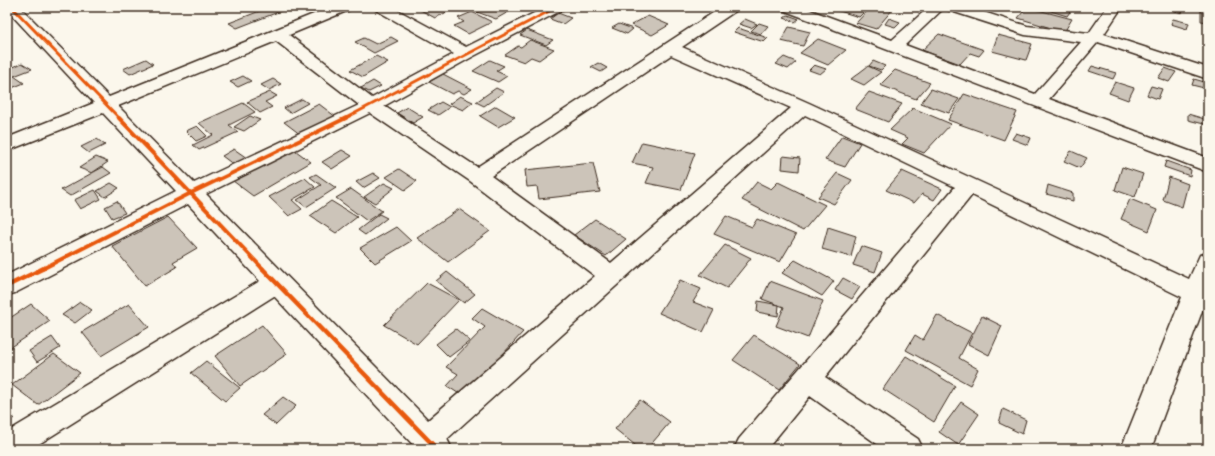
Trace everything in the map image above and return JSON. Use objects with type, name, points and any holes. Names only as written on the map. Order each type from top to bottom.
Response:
[{"type":"street","points":[[7,145],[344,7]]},
{"type":"street","points":[[381,7],[466,54]]},
{"type":"street","points":[[7,286],[191,193],[371,106],[466,54],[557,7]]},
{"type":"street","points":[[477,176],[732,7]]},
{"type":"street","points":[[788,7],[1208,165]]},
{"type":"street","points":[[894,47],[938,7]]},
{"type":"street","points":[[953,7],[1025,30],[1094,37],[1208,74]]},
{"type":"street","points":[[1038,101],[1094,37],[1115,7]]},
{"type":"street","points":[[21,9],[106,105],[432,444],[612,276],[803,107]]},
{"type":"street","points":[[280,34],[371,106],[477,176],[612,276]]},
{"type":"street","points":[[670,48],[803,107],[1197,293]]},
{"type":"street","points":[[749,449],[969,185]]},
{"type":"street","points":[[1136,449],[1208,261]]},
{"type":"street","points":[[11,444],[277,282]]},
{"type":"street","points":[[807,379],[908,449]]},
{"type":"building","points":[[270,7],[291,7],[237,28],[229,23]]},
{"type":"building","points":[[415,7],[457,7],[435,18]]},
{"type":"building","points":[[462,7],[472,8],[463,12],[457,9]]},
{"type":"building","points":[[485,7],[517,7],[496,19],[477,12]]},
{"type":"building","points":[[826,7],[845,7],[852,9],[854,7],[869,7],[859,17]]},
{"type":"building","points":[[871,7],[883,11],[886,7],[893,9],[876,29],[856,23]]},
{"type":"building","points":[[1027,7],[1072,19],[1066,29],[1076,32],[1074,35],[1018,18]]},
{"type":"building","points":[[1038,7],[1066,7],[1072,9],[1067,16]]},
{"type":"building","points":[[1161,7],[1184,7],[1182,13]]},
{"type":"building","points":[[1201,9],[1208,10],[1208,22],[1201,21]]},
{"type":"building","points":[[472,12],[492,22],[468,34],[454,26],[464,22],[458,18]]},
{"type":"building","points":[[558,13],[571,18],[563,24],[550,19]]},
{"type":"building","points":[[788,15],[799,19],[795,22],[784,18]]},
{"type":"building","points":[[648,16],[669,25],[652,35],[631,25]]},
{"type":"building","points":[[889,18],[900,22],[895,27],[885,24]]},
{"type":"building","points":[[745,19],[757,24],[751,28],[739,24]]},
{"type":"building","points":[[1173,19],[1189,23],[1187,29],[1171,24]]},
{"type":"building","points":[[759,23],[768,26],[761,34],[751,31]]},
{"type":"building","points":[[619,24],[633,29],[627,34],[612,28]]},
{"type":"building","points":[[789,27],[810,32],[803,46],[781,41]]},
{"type":"building","points":[[738,28],[768,38],[764,42],[734,32]]},
{"type":"building","points":[[527,30],[553,40],[546,45],[520,35]]},
{"type":"building","points":[[939,34],[984,50],[979,56],[970,53],[960,64],[922,50]]},
{"type":"building","points":[[998,35],[1032,44],[1026,60],[992,51]]},
{"type":"building","points":[[391,37],[398,41],[374,53],[355,42],[364,38],[376,44]]},
{"type":"building","points":[[818,39],[846,50],[828,65],[800,53]]},
{"type":"building","points":[[530,40],[554,49],[539,60],[531,57],[524,62],[505,55],[518,46],[521,47]]},
{"type":"building","points":[[376,56],[388,62],[363,77],[350,70]]},
{"type":"building","points":[[784,57],[796,62],[788,69],[776,64]]},
{"type":"building","points":[[146,59],[153,64],[130,74],[123,69]]},
{"type":"building","points":[[490,60],[504,66],[496,71],[507,76],[498,82],[473,71]]},
{"type":"building","points":[[873,61],[885,66],[881,70],[869,66]]},
{"type":"building","points":[[22,63],[32,69],[14,76],[24,83],[7,90],[7,70]]},
{"type":"building","points":[[598,63],[607,68],[601,72],[591,67]]},
{"type":"building","points":[[814,65],[826,69],[820,74],[809,70]]},
{"type":"building","points":[[868,66],[881,72],[864,85],[851,79]]},
{"type":"building","points":[[1092,66],[1116,73],[1113,79],[1089,71]]},
{"type":"building","points":[[1165,68],[1176,72],[1169,82],[1158,78]]},
{"type":"building","points":[[895,70],[930,83],[916,99],[880,85]]},
{"type":"building","points":[[443,74],[472,89],[464,94],[458,91],[452,94],[429,82]]},
{"type":"building","points":[[243,76],[251,81],[238,87],[230,82]]},
{"type":"building","points":[[273,79],[281,84],[269,90],[261,85]]},
{"type":"building","points":[[1194,79],[1208,83],[1208,89],[1192,85]]},
{"type":"building","points":[[373,81],[381,86],[369,92],[361,88]]},
{"type":"building","points":[[1115,82],[1134,88],[1128,100],[1109,93]]},
{"type":"building","points":[[1151,86],[1162,89],[1158,99],[1147,95]]},
{"type":"building","points":[[496,88],[504,92],[484,106],[476,102]]},
{"type":"building","points":[[931,89],[959,99],[949,113],[921,103]]},
{"type":"building","points":[[270,92],[277,96],[265,102],[272,107],[260,113],[247,102]]},
{"type":"building","points":[[869,92],[902,104],[888,122],[855,109]]},
{"type":"building","points":[[964,94],[1017,112],[1004,140],[948,120]]},
{"type":"building","points":[[460,96],[473,102],[463,110],[449,104]]},
{"type":"building","points":[[302,99],[308,103],[290,113],[284,108]]},
{"type":"building","points":[[441,102],[450,107],[438,115],[428,110]]},
{"type":"building","points":[[243,103],[255,112],[229,125],[238,132],[199,150],[193,145],[213,135],[199,123]]},
{"type":"building","points":[[319,104],[336,117],[301,135],[284,122]]},
{"type":"building","points":[[496,106],[515,117],[498,127],[480,116]]},
{"type":"building","points":[[407,107],[423,117],[413,123],[397,113]]},
{"type":"building","points":[[913,108],[951,124],[924,153],[902,144],[908,138],[890,130]]},
{"type":"building","points":[[1188,114],[1208,120],[1208,125],[1188,120]]},
{"type":"building","points":[[250,116],[260,120],[244,131],[234,127]]},
{"type":"building","points":[[197,126],[207,136],[196,141],[186,131]]},
{"type":"building","points":[[1016,133],[1031,138],[1028,145],[1012,139]]},
{"type":"building","points":[[842,136],[860,143],[845,167],[825,160]]},
{"type":"building","points":[[97,139],[105,145],[89,153],[81,147]]},
{"type":"building","points":[[642,142],[695,153],[681,190],[646,183],[653,167],[632,163]]},
{"type":"building","points":[[288,145],[311,162],[253,196],[229,178]]},
{"type":"building","points":[[234,149],[247,158],[234,165],[222,156]]},
{"type":"building","points":[[342,150],[352,156],[332,169],[322,162]]},
{"type":"building","points":[[1071,151],[1087,158],[1080,168],[1064,161]]},
{"type":"building","points":[[783,156],[800,158],[799,171],[782,169]]},
{"type":"building","points":[[96,157],[108,162],[92,173],[79,168]]},
{"type":"building","points":[[1166,161],[1191,170],[1190,176],[1164,167]]},
{"type":"building","points":[[593,163],[600,192],[539,199],[537,186],[527,187],[525,170]]},
{"type":"building","points":[[103,167],[111,173],[70,196],[61,190]]},
{"type":"building","points":[[1122,167],[1143,174],[1135,197],[1115,190]]},
{"type":"building","points":[[399,169],[417,181],[405,190],[386,177]]},
{"type":"building","points":[[902,171],[942,189],[934,200],[922,194],[914,203],[886,190]]},
{"type":"building","points":[[373,173],[380,178],[363,188],[356,182]]},
{"type":"building","points":[[837,173],[852,180],[834,204],[818,197]]},
{"type":"building","points":[[316,174],[336,188],[306,207],[297,200],[321,185],[310,177]]},
{"type":"building","points":[[1169,177],[1188,184],[1182,207],[1163,200]]},
{"type":"building","points":[[305,178],[315,187],[292,200],[302,209],[289,216],[269,197]]},
{"type":"building","points":[[757,182],[771,189],[778,182],[825,205],[803,231],[742,200]]},
{"type":"building","points":[[111,183],[119,188],[105,197],[97,191]]},
{"type":"building","points":[[384,183],[394,188],[375,203],[364,197]]},
{"type":"building","points":[[1048,185],[1073,193],[1073,201],[1046,194]]},
{"type":"building","points":[[351,189],[382,211],[367,221],[336,198]]},
{"type":"building","points":[[95,190],[101,199],[80,209],[74,200]]},
{"type":"building","points":[[1130,199],[1157,210],[1149,231],[1121,219]]},
{"type":"building","points":[[117,201],[125,213],[112,218],[105,207]]},
{"type":"building","points":[[331,201],[357,217],[336,233],[310,216]]},
{"type":"building","points":[[459,209],[490,231],[448,262],[417,238]]},
{"type":"building","points":[[379,214],[387,218],[365,235],[358,230]]},
{"type":"building","points":[[726,216],[752,227],[757,219],[796,235],[780,262],[714,234]]},
{"type":"building","points":[[168,217],[197,248],[173,262],[177,267],[145,286],[112,246]]},
{"type":"building","points":[[595,219],[626,239],[606,256],[574,235]]},
{"type":"building","points":[[396,227],[411,241],[375,263],[360,248]]},
{"type":"building","points":[[828,227],[856,236],[851,257],[822,249]]},
{"type":"building","points":[[725,245],[751,258],[727,288],[700,275]]},
{"type":"building","points":[[861,246],[882,253],[875,272],[853,265]]},
{"type":"building","points":[[795,260],[834,281],[822,296],[782,273]]},
{"type":"building","points":[[447,272],[475,294],[464,303],[436,281]]},
{"type":"building","points":[[843,278],[860,287],[852,299],[835,290]]},
{"type":"building","points":[[680,280],[701,289],[693,302],[714,310],[703,332],[659,313]]},
{"type":"building","points":[[770,281],[823,301],[808,338],[776,326],[784,307],[762,299]]},
{"type":"building","points":[[427,283],[459,300],[417,344],[384,325]]},
{"type":"building","points":[[758,301],[779,305],[778,316],[757,312]]},
{"type":"building","points":[[80,302],[92,310],[75,323],[62,315]]},
{"type":"building","points":[[31,304],[50,321],[7,350],[7,320]]},
{"type":"building","points":[[129,304],[149,327],[101,356],[82,332]]},
{"type":"building","points":[[482,308],[523,332],[464,397],[447,386],[458,374],[446,367],[485,327],[472,318]]},
{"type":"building","points":[[937,315],[972,333],[959,358],[978,369],[970,385],[906,350],[915,335],[923,340]]},
{"type":"building","points":[[982,316],[1002,326],[989,355],[968,344]]},
{"type":"building","points":[[262,325],[287,354],[240,386],[215,356]]},
{"type":"building","points":[[456,329],[470,341],[449,357],[436,344]]},
{"type":"building","points":[[754,335],[800,364],[779,390],[733,360]]},
{"type":"building","points":[[52,337],[60,348],[37,362],[29,351]]},
{"type":"building","points":[[54,354],[80,373],[38,405],[12,385]]},
{"type":"building","points":[[906,356],[955,386],[934,422],[883,389]]},
{"type":"building","points":[[206,361],[240,388],[225,401],[191,373]]},
{"type":"building","points":[[283,397],[296,406],[276,425],[262,415]]},
{"type":"building","points":[[640,400],[670,422],[647,449],[640,449],[615,429]]},
{"type":"building","points":[[961,402],[979,414],[958,445],[939,432]]},
{"type":"building","points":[[7,409],[14,418],[7,423]]},
{"type":"building","points":[[1003,409],[1026,420],[1022,434],[999,423]]},
{"type":"cycle path","points":[[12,7],[437,449]]},
{"type":"cycle path","points":[[7,286],[191,193],[371,106],[466,54],[557,7]]}]
